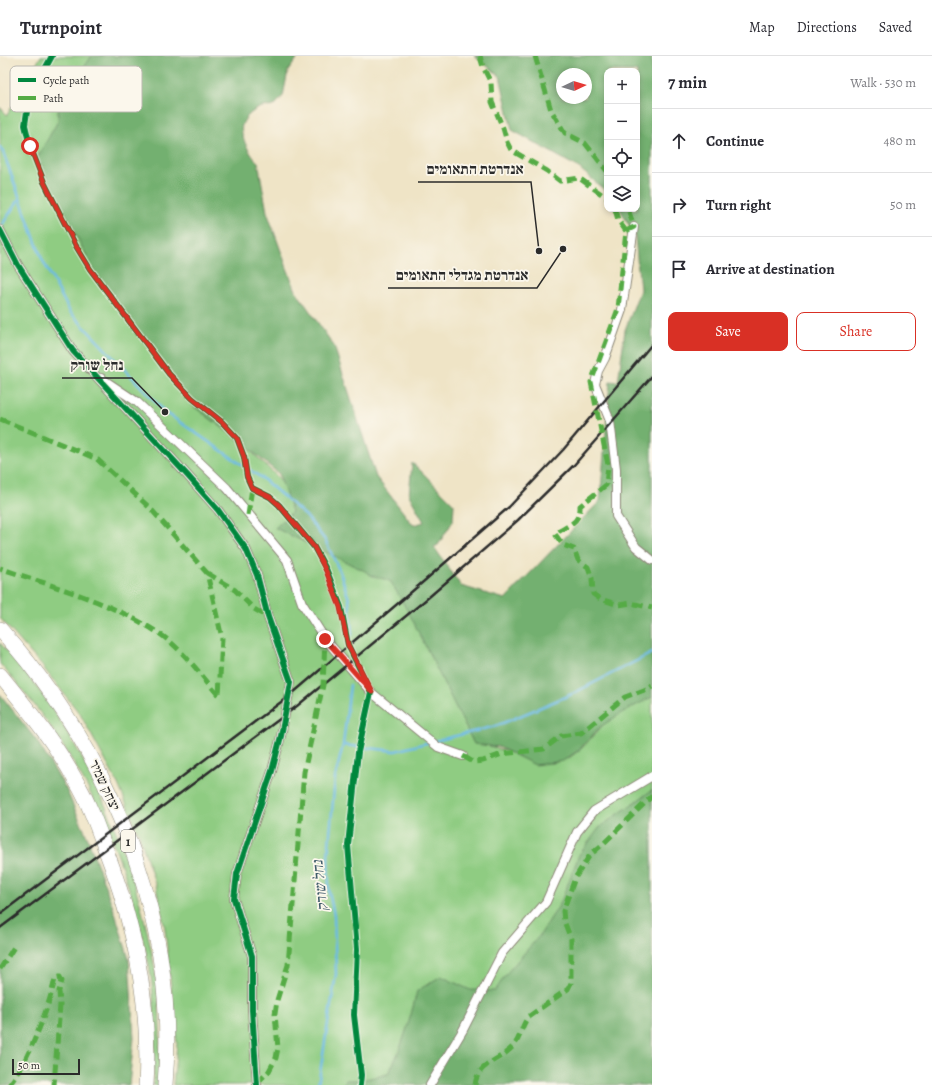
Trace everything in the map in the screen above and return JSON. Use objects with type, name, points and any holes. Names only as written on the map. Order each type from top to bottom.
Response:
[{"type":"highway","name":"יצחק שמיר","points":[[0,629],[21,652],[66,714],[90,754],[127,837],[152,917],[161,963],[166,1005],[168,1051],[165,1085]]},
{"type":"highway","name":"יצחק שמיר","points":[[0,675],[36,719],[74,776],[92,813],[108,854],[126,910],[141,976],[146,1015],[146,1085]]},
{"type":"street","points":[[634,227],[622,310],[613,338],[598,371],[595,384],[610,421],[616,469],[616,516],[636,547],[652,560]]},
{"type":"street","points":[[0,230],[22,271],[73,351],[198,487],[218,510],[246,549],[257,575],[268,617],[291,682],[281,736],[272,771],[237,874],[234,899],[252,956],[252,1010],[257,1085]]},
{"type":"street","points":[[89,370],[137,402],[227,488],[287,560],[302,603],[325,639],[372,692],[438,747],[463,756]]},
{"type":"street","points":[[430,1085],[463,1030],[502,953],[546,902],[577,832],[594,810],[652,776]]},
{"type":"green space","points":[[41,56],[146,56],[199,401],[289,488],[391,576],[480,743],[542,763],[553,763],[569,758],[582,748],[603,725],[618,713],[652,696],[652,808],[514,979],[392,1085],[173,1085],[177,1044],[165,929],[156,886],[138,832],[118,784],[80,714],[42,666],[0,618],[0,107],[7,115],[10,110],[10,112],[142,112],[142,66],[35,66]]},
{"type":"green space","points":[[92,56],[299,56],[288,71],[283,96],[274,106],[261,107],[251,113],[242,125],[242,134],[246,145],[252,156],[258,162],[267,212],[287,268],[296,291],[334,346],[376,477],[413,525],[424,522],[409,495],[412,463],[418,468],[454,504],[453,521],[438,545],[434,547],[461,586],[505,599],[600,501],[610,381],[618,382],[625,330],[640,290],[635,236],[622,212],[640,212],[640,68],[604,68],[604,189],[579,168],[512,130],[500,76],[474,56],[652,56],[652,697],[623,712],[600,727],[579,750],[563,761],[535,765],[499,747],[474,744],[411,617],[391,582],[372,576],[365,571],[275,528],[292,512],[279,474],[240,441],[193,406],[123,314],[97,276],[37,158],[58,121],[58,112],[142,112],[142,66],[85,66]]},
{"type":"green space","points":[[0,643],[30,678],[56,715],[80,754],[101,795],[119,838],[134,881],[146,925],[155,970],[160,1013],[159,1085],[153,1085],[155,1023],[150,971],[130,891],[118,855],[104,821],[69,755],[25,693],[0,664]]},
{"type":"green space","points":[[0,694],[37,741],[66,789],[88,839],[115,913],[129,959],[134,1038],[129,1085],[0,1085]]},
{"type":"green space","points":[[652,790],[652,1085],[342,1085],[346,1080],[361,1080],[388,1074],[405,1034],[417,991],[441,976],[470,990],[495,991],[507,973],[540,935],[560,904],[579,855],[600,827]]},
{"type":"waterway","name":"נחל שורק","points":[[0,147],[42,259],[70,312],[165,412],[263,479],[306,516],[325,540],[340,572],[349,599],[352,635]]},
{"type":"waterway","points":[[0,228],[19,199]]},
{"type":"waterway","points":[[435,741],[496,726],[572,694],[652,653]]},
{"type":"waterway","name":"נחל שורק","points":[[318,1085],[336,974],[334,915],[329,892],[328,856],[335,778],[343,745],[350,685]]},
{"type":"waterway","points":[[343,745],[395,751],[430,742]]},
{"type":"railway","points":[[0,914],[293,693],[509,507],[563,450],[652,344]]},
{"type":"railway","points":[[0,928],[297,706],[429,597],[518,520],[574,465],[652,376]]},
{"type":"marked path","points":[[480,56],[483,67],[491,83],[492,102],[511,150],[547,171],[560,181],[579,178],[604,196]]},
{"type":"marked path","points":[[535,56],[551,110],[565,133],[585,143],[604,167]]},
{"type":"marked path","points":[[616,212],[618,220],[626,231],[618,309],[591,382],[608,465],[606,485],[580,506],[580,512],[572,523],[555,534],[563,545],[574,549],[578,560],[588,567],[592,578],[593,594],[600,599],[619,605],[631,603],[652,608]]},
{"type":"marked path","points":[[626,231],[634,227],[629,212]]},
{"type":"marked path","points":[[0,419],[97,459],[150,508],[207,573],[222,638],[219,696],[176,647],[160,634],[142,623],[103,604],[0,568]]},
{"type":"marked path","points":[[248,515],[252,488]]},
{"type":"marked path","points":[[207,573],[235,590],[254,609],[268,617]]},
{"type":"marked path","points":[[257,1083],[269,1071],[276,1058],[278,1048],[275,1014],[277,1000],[288,965],[304,772],[323,685],[325,639]]},
{"type":"marked path","points":[[463,756],[473,762],[483,761],[502,754],[544,749],[561,736],[581,733],[625,697],[652,686]]},
{"type":"marked path","points":[[475,1085],[476,1078],[483,1068],[513,1047],[528,1017],[568,989],[571,983],[571,939],[564,921],[563,911],[575,878],[590,855],[652,796]]},
{"type":"marked path","points":[[0,969],[14,947]]},
{"type":"marked path","points":[[9,1085],[16,1076],[37,1034],[48,1004],[55,978],[60,977],[62,981],[59,991],[60,1005],[54,1085]]},
{"type":"cycle path","points":[[47,66],[52,56]]},
{"type":"cycle path","points":[[27,112],[25,125],[30,146],[44,182],[76,246],[90,269],[169,374],[192,398],[222,422],[237,438],[244,457],[247,477],[252,488],[270,497],[279,505],[314,547],[327,571],[341,607],[348,645],[371,692],[358,752],[348,845],[357,949],[354,1015],[361,1075],[360,1085]]},
{"type":"cycle path","points":[[0,230],[18,265],[73,351],[218,510],[246,549],[257,575],[268,617],[291,682],[281,736],[272,771],[237,874],[234,899],[252,956],[252,1010],[257,1085]]},
{"type":"place","name":"אנדרטת מגדלי התאומים","points":[[563,249]]},
{"type":"place","name":"אנדרטת התאומים","points":[[539,251]]},
{"type":"place","name":"נחל שורק","points":[[165,412]]},
{"type":"route","points":[[30,146],[44,182],[76,246],[90,269],[169,374],[192,398],[222,422],[237,438],[244,457],[247,477],[252,488],[270,497],[279,505],[314,547],[326,571],[340,607],[348,645],[372,692],[325,639]]}]
